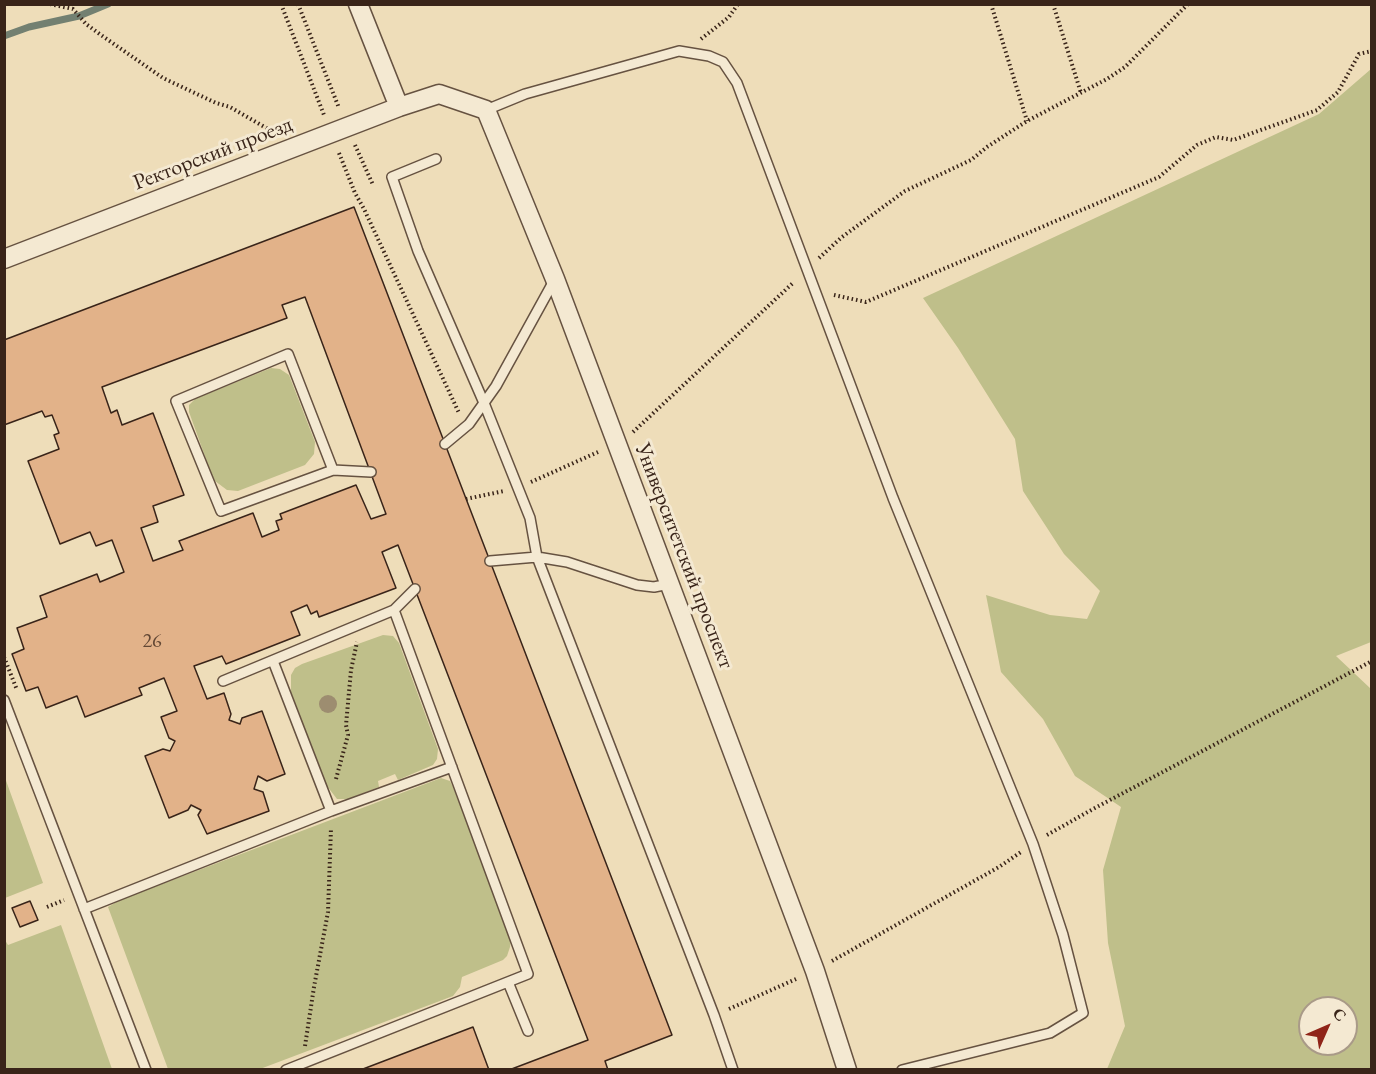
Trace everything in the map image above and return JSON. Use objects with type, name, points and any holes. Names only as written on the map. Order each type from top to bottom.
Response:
[{"type":"street","points":[[358,4],[399,107]]},
{"type":"street","name":"Ректорский проезд","points":[[4,259],[399,107],[439,94],[486,110]]},
{"type":"street","name":"Университетский проспект","points":[[486,110],[555,279],[815,971],[847,1070]]},
{"type":"lane","points":[[486,110],[525,94],[680,51],[709,56],[723,62],[737,83],[893,498],[1033,844],[1063,935],[1083,1013],[1050,1033],[902,1070]]},
{"type":"lane","points":[[436,159],[392,177],[418,251],[484,403],[530,518],[537,557],[714,1015],[733,1070]]},
{"type":"lane","points":[[445,444],[469,424],[496,386],[555,279]]},
{"type":"lane","points":[[333,470],[288,354],[176,401],[221,511],[333,470],[370,472]]},
{"type":"lane","points":[[490,561],[537,557],[567,562],[637,585],[654,587],[669,584]]},
{"type":"lane","points":[[222,681],[394,610],[415,589]]},
{"type":"lane","points":[[286,1070],[299,1067],[528,974],[394,610]]},
{"type":"lane","points":[[273,661],[331,811]]},
{"type":"lane","points":[[4,700],[146,1070]]},
{"type":"lane","points":[[84,909],[331,811],[452,767]]},
{"type":"lane","points":[[507,982],[528,1031]]},
{"type":"path","points":[[50,4],[73,9],[86,24],[163,78],[216,103],[230,107],[270,131],[306,144]]},
{"type":"path","points":[[281,4],[340,131],[373,185]]},
{"type":"path","points":[[298,4],[340,131],[355,193],[459,414],[469,424]]},
{"type":"path","points":[[680,51],[711,32],[729,17],[738,4]]},
{"type":"path","points":[[991,4],[1028,121]]},
{"type":"path","points":[[1053,4],[1081,93]]},
{"type":"path","points":[[466,499],[518,488],[616,444],[631,434],[842,237],[888,202],[922,182],[971,160],[1028,121],[1125,67],[1188,4]]},
{"type":"path","points":[[817,293],[866,302],[1159,177],[1197,145],[1216,137],[1233,140],[1317,110],[1338,92],[1359,54],[1371,51]]},
{"type":"path","points":[[303,1053],[329,903],[331,793],[348,735],[347,713],[354,652],[364,622]]},
{"type":"path","points":[[714,1015],[815,971],[999,867],[1093,808],[1371,661]]},
{"type":"green space","points":[[1371,69],[1371,642],[1336,656],[1371,689],[1371,1069],[1107,1069],[1125,1026],[1108,943],[1103,870],[1121,807],[1075,776],[1043,719],[1001,672],[986,595],[1050,615],[1087,619],[1100,591],[1064,554],[1023,491],[1015,439],[958,348],[923,298],[1319,114]]},
{"type":"green space","points":[[271,368],[280,369],[289,375],[315,442],[314,454],[305,465],[238,491],[227,490],[215,481],[211,473],[189,412],[189,405],[195,399]]},
{"type":"green space","points":[[383,635],[393,636],[399,643],[438,749],[437,759],[433,765],[398,780],[395,774],[378,781],[379,787],[348,799],[337,799],[327,786],[291,692],[291,675],[295,668],[302,664]]},
{"type":"green space","points":[[4,775],[43,883],[5,898],[4,898]]},
{"type":"green space","points":[[441,778],[450,781],[453,787],[511,938],[507,956],[503,960],[462,977],[460,987],[453,996],[260,1069],[168,1069],[108,907],[120,900]]},
{"type":"green space","points":[[61,925],[112,1069],[5,1069],[5,940],[8,945]]},
{"type":"building","points":[[354,207],[672,1035],[605,1061],[608,1070],[509,1070],[588,1040],[398,545],[382,552],[396,588],[319,617],[317,611],[311,614],[307,605],[291,612],[300,635],[226,664],[222,656],[194,666],[207,699],[224,693],[231,714],[229,720],[240,724],[242,718],[262,711],[285,774],[267,781],[258,776],[254,789],[263,792],[269,811],[207,834],[198,815],[201,810],[191,805],[188,810],[169,818],[145,756],[163,749],[170,751],[175,741],[169,738],[161,717],[177,711],[164,678],[139,688],[142,695],[85,717],[77,696],[46,708],[38,687],[26,691],[12,654],[24,649],[17,628],[47,617],[40,596],[97,574],[100,582],[124,572],[112,540],[96,546],[90,532],[60,544],[28,461],[59,449],[54,435],[59,433],[52,415],[45,417],[42,411],[4,425],[4,340]],"holes":[[[305,297],[386,514],[371,519],[356,485],[280,514],[282,519],[276,521],[279,530],[262,537],[253,513],[179,541],[183,550],[153,561],[141,528],[158,522],[153,506],[184,495],[153,413],[122,425],[117,410],[111,413],[102,387],[287,318],[282,305]]]},
{"type":"building","points":[[30,901],[38,920],[20,927],[12,908]]},
{"type":"building","points":[[473,1027],[489,1070],[363,1070],[363,1069]]},
{"type":"waterway","points":[[4,36],[29,27],[79,16],[108,4]]}]
